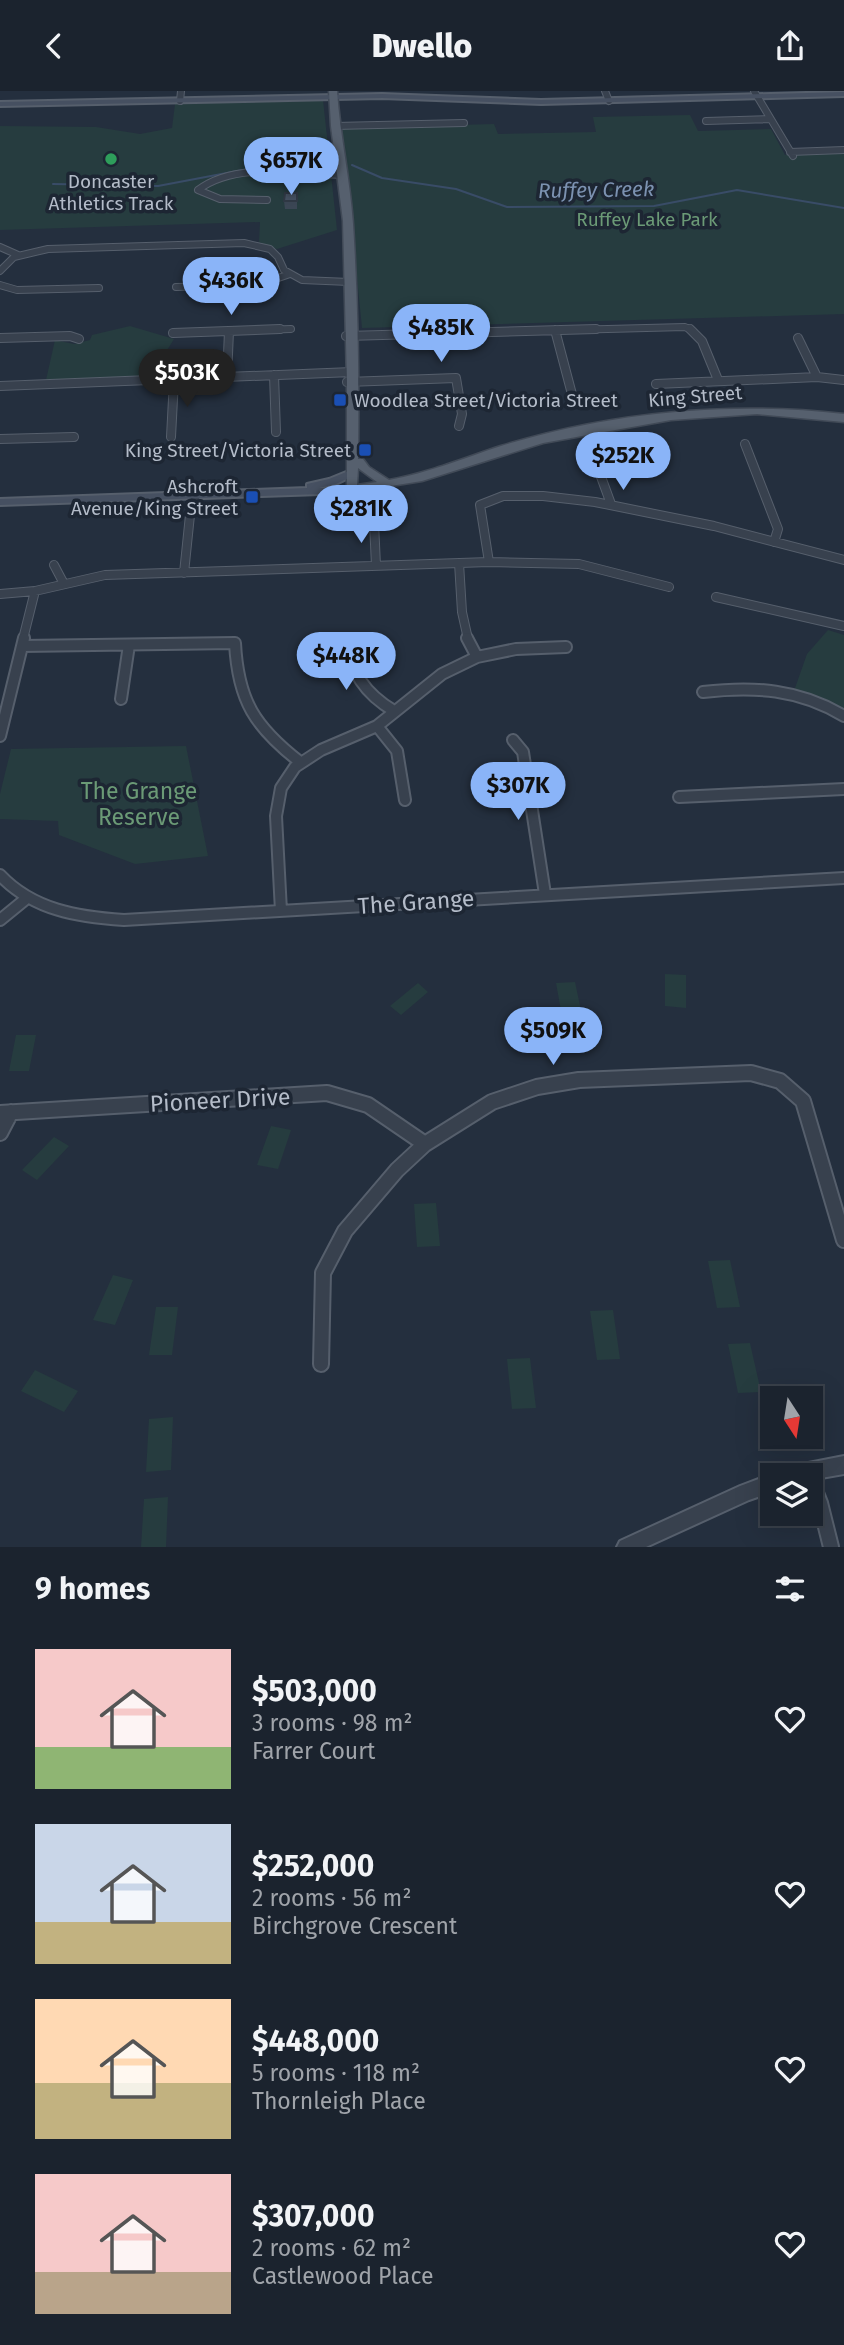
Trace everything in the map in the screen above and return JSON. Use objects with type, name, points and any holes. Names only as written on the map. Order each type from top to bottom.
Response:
[{"type":"main road","points":[[1,102],[180,101],[257,95],[334,94],[529,102],[685,95],[844,94]]},
{"type":"main road","points":[[334,94],[335,126],[348,221],[348,376],[356,480]]},
{"type":"main road","name":"King Street","points":[[0,502],[252,494],[356,480],[383,480],[590,428],[687,414],[759,410],[844,418]]},
{"type":"main road","name":"King Street","points":[[252,494],[356,480],[428,476],[509,448]]},
{"type":"main road","points":[[356,480],[365,470],[383,480]]},
{"type":"street","points":[[180,101],[181,91]]},
{"type":"street","points":[[605,91],[609,100]]},
{"type":"street","points":[[756,94],[791,154],[844,150]]},
{"type":"street","points":[[706,121],[770,119]]},
{"type":"street","points":[[335,126],[464,123]]},
{"type":"street","points":[[267,200],[213,198],[201,194],[198,190],[212,180],[237,175],[342,175]]},
{"type":"street","points":[[0,271],[3,265],[18,255],[48,249],[244,243],[274,251],[281,257],[284,270],[290,274],[320,282],[349,282]]},
{"type":"street","points":[[0,247],[18,255]]},
{"type":"street","points":[[176,287],[258,285],[290,274]]},
{"type":"street","points":[[0,285],[17,290],[99,288]]},
{"type":"street","points":[[173,333],[291,329]]},
{"type":"street","points":[[349,336],[691,329],[700,337],[718,380]]},
{"type":"street","points":[[555,330],[573,398]]},
{"type":"street","points":[[227,378],[229,331]]},
{"type":"street","points":[[0,338],[70,336],[79,339]]},
{"type":"street","points":[[798,338],[817,377]]},
{"type":"street","points":[[0,386],[311,374],[456,378],[462,414],[459,426]]},
{"type":"street","points":[[274,375],[276,432]]},
{"type":"street","points":[[656,384],[817,377],[844,380]]},
{"type":"street","points":[[171,437],[174,380]]},
{"type":"street","points":[[0,439],[74,437]]},
{"type":"street","points":[[745,444],[778,529],[774,542]]},
{"type":"street","points":[[611,504],[600,474],[604,467],[652,452]]},
{"type":"street","points":[[184,573],[192,495]]},
{"type":"street","points":[[489,562],[480,505],[485,499],[497,496],[538,495],[611,504],[844,560]]},
{"type":"street","points":[[374,522],[376,566]]},
{"type":"street","points":[[0,594],[35,591],[63,582],[105,575],[489,562],[579,564],[669,587]]},
{"type":"street","points":[[459,563],[464,629],[468,645],[477,657]]},
{"type":"street","points":[[54,565],[63,582]]},
{"type":"street","points":[[0,736],[35,591]]},
{"type":"street","points":[[716,597],[844,626]]},
{"type":"street","points":[[345,639],[349,663],[363,690],[394,711]]},
{"type":"street","points":[[22,646],[235,643],[235,663],[246,703],[271,741],[300,762]]},
{"type":"street","points":[[121,699],[130,645]]},
{"type":"street","points":[[281,911],[276,816],[281,788],[300,762],[377,726],[442,674],[477,657],[516,649],[566,647]]},
{"type":"street","points":[[703,692],[752,687],[775,689],[824,704],[844,716]]},
{"type":"street","points":[[377,726],[394,740],[400,754],[405,800]]},
{"type":"street","points":[[513,740],[523,753],[545,894]]},
{"type":"street","points":[[679,797],[844,789]]},
{"type":"street","name":"The Grange","points":[[0,875],[27,898],[94,919],[154,919],[844,878]]},
{"type":"street","points":[[0,920],[27,898]]},
{"type":"street","points":[[321,1364],[323,1273],[345,1231],[397,1170],[425,1144],[492,1102],[537,1087],[579,1080],[751,1073],[772,1077],[790,1086],[803,1101],[844,1240]]},
{"type":"street","name":"Pioneer Drive","points":[[6,1112],[327,1093],[364,1101],[389,1116],[425,1144]]},
{"type":"street","points":[[0,1133],[6,1112]]},
{"type":"street","points":[[823,1470],[844,1465]]},
{"type":"street","points":[[626,1547],[760,1487]]},
{"type":"street","points":[[823,1515],[831,1547]]},
{"type":"green space","points":[[323,100],[337,230],[277,249],[259,242],[260,222],[0,230],[0,126],[96,127],[140,134],[172,128],[175,104]]},
{"type":"green space","name":"Ruffey Lake Park","points":[[690,115],[698,131],[771,129],[785,155],[844,153],[844,314],[362,328],[342,128],[494,124],[498,134],[596,132],[593,117]]},
{"type":"green space","points":[[130,326],[174,339],[161,360],[159,376],[46,380],[55,340],[74,344],[90,340],[92,335]]},
{"type":"green space","points":[[828,630],[844,635],[844,711],[794,691],[807,654]]},
{"type":"green space","name":"The Grange Reserve","points":[[186,746],[208,856],[135,864],[59,835],[58,821],[0,819],[0,794],[11,749]]},
{"type":"green space","points":[[665,974],[686,975],[686,1008],[665,1006]]},
{"type":"green space","points":[[575,982],[582,1015],[562,1016],[556,983]]},
{"type":"green space","points":[[418,983],[428,992],[401,1015],[390,1006]]},
{"type":"green space","points":[[16,1035],[36,1035],[29,1071],[9,1071]]},
{"type":"green space","points":[[271,1126],[291,1130],[278,1169],[257,1165]]},
{"type":"green space","points":[[54,1137],[69,1146],[37,1180],[22,1170]]},
{"type":"green space","points":[[436,1203],[440,1246],[417,1247],[414,1204]]},
{"type":"green space","points":[[730,1260],[740,1307],[717,1308],[708,1261]]},
{"type":"green space","points":[[113,1275],[133,1280],[115,1325],[93,1320]]},
{"type":"green space","points":[[156,1307],[178,1307],[172,1355],[149,1355]]},
{"type":"green space","points":[[613,1310],[620,1359],[597,1360],[590,1311]]},
{"type":"green space","points":[[750,1343],[760,1392],[738,1393],[728,1344]]},
{"type":"green space","points":[[530,1358],[536,1408],[512,1409],[507,1359]]},
{"type":"green space","points":[[35,1370],[78,1391],[64,1412],[21,1391]]},
{"type":"green space","points":[[173,1417],[171,1470],[146,1472],[149,1419]]},
{"type":"green space","points":[[168,1497],[166,1547],[141,1547],[144,1499]]},
{"type":"building","points":[[285,193],[297,193],[297,201],[284,201]]},
{"type":"waterway","name":"Ruffey Creek","points":[[284,169],[324,164]]},
{"type":"waterway","name":"Ruffey Creek","points":[[352,165],[382,178],[456,189],[507,207],[654,206],[737,190],[844,208]]},
{"type":"waterway","name":"Ruffey Creek","points":[[53,184],[158,186],[248,169]]},
{"type":"place","name":"Doncaster Athletics Track","points":[[111,159]]},
{"type":"place","name":"Woodlea Street/Victoria Street","points":[[340,400]]},
{"type":"place","name":"King Street/Victoria Street","points":[[365,450]]},
{"type":"place","name":"Ashcroft Avenue/King Street","points":[[252,497]]}]
